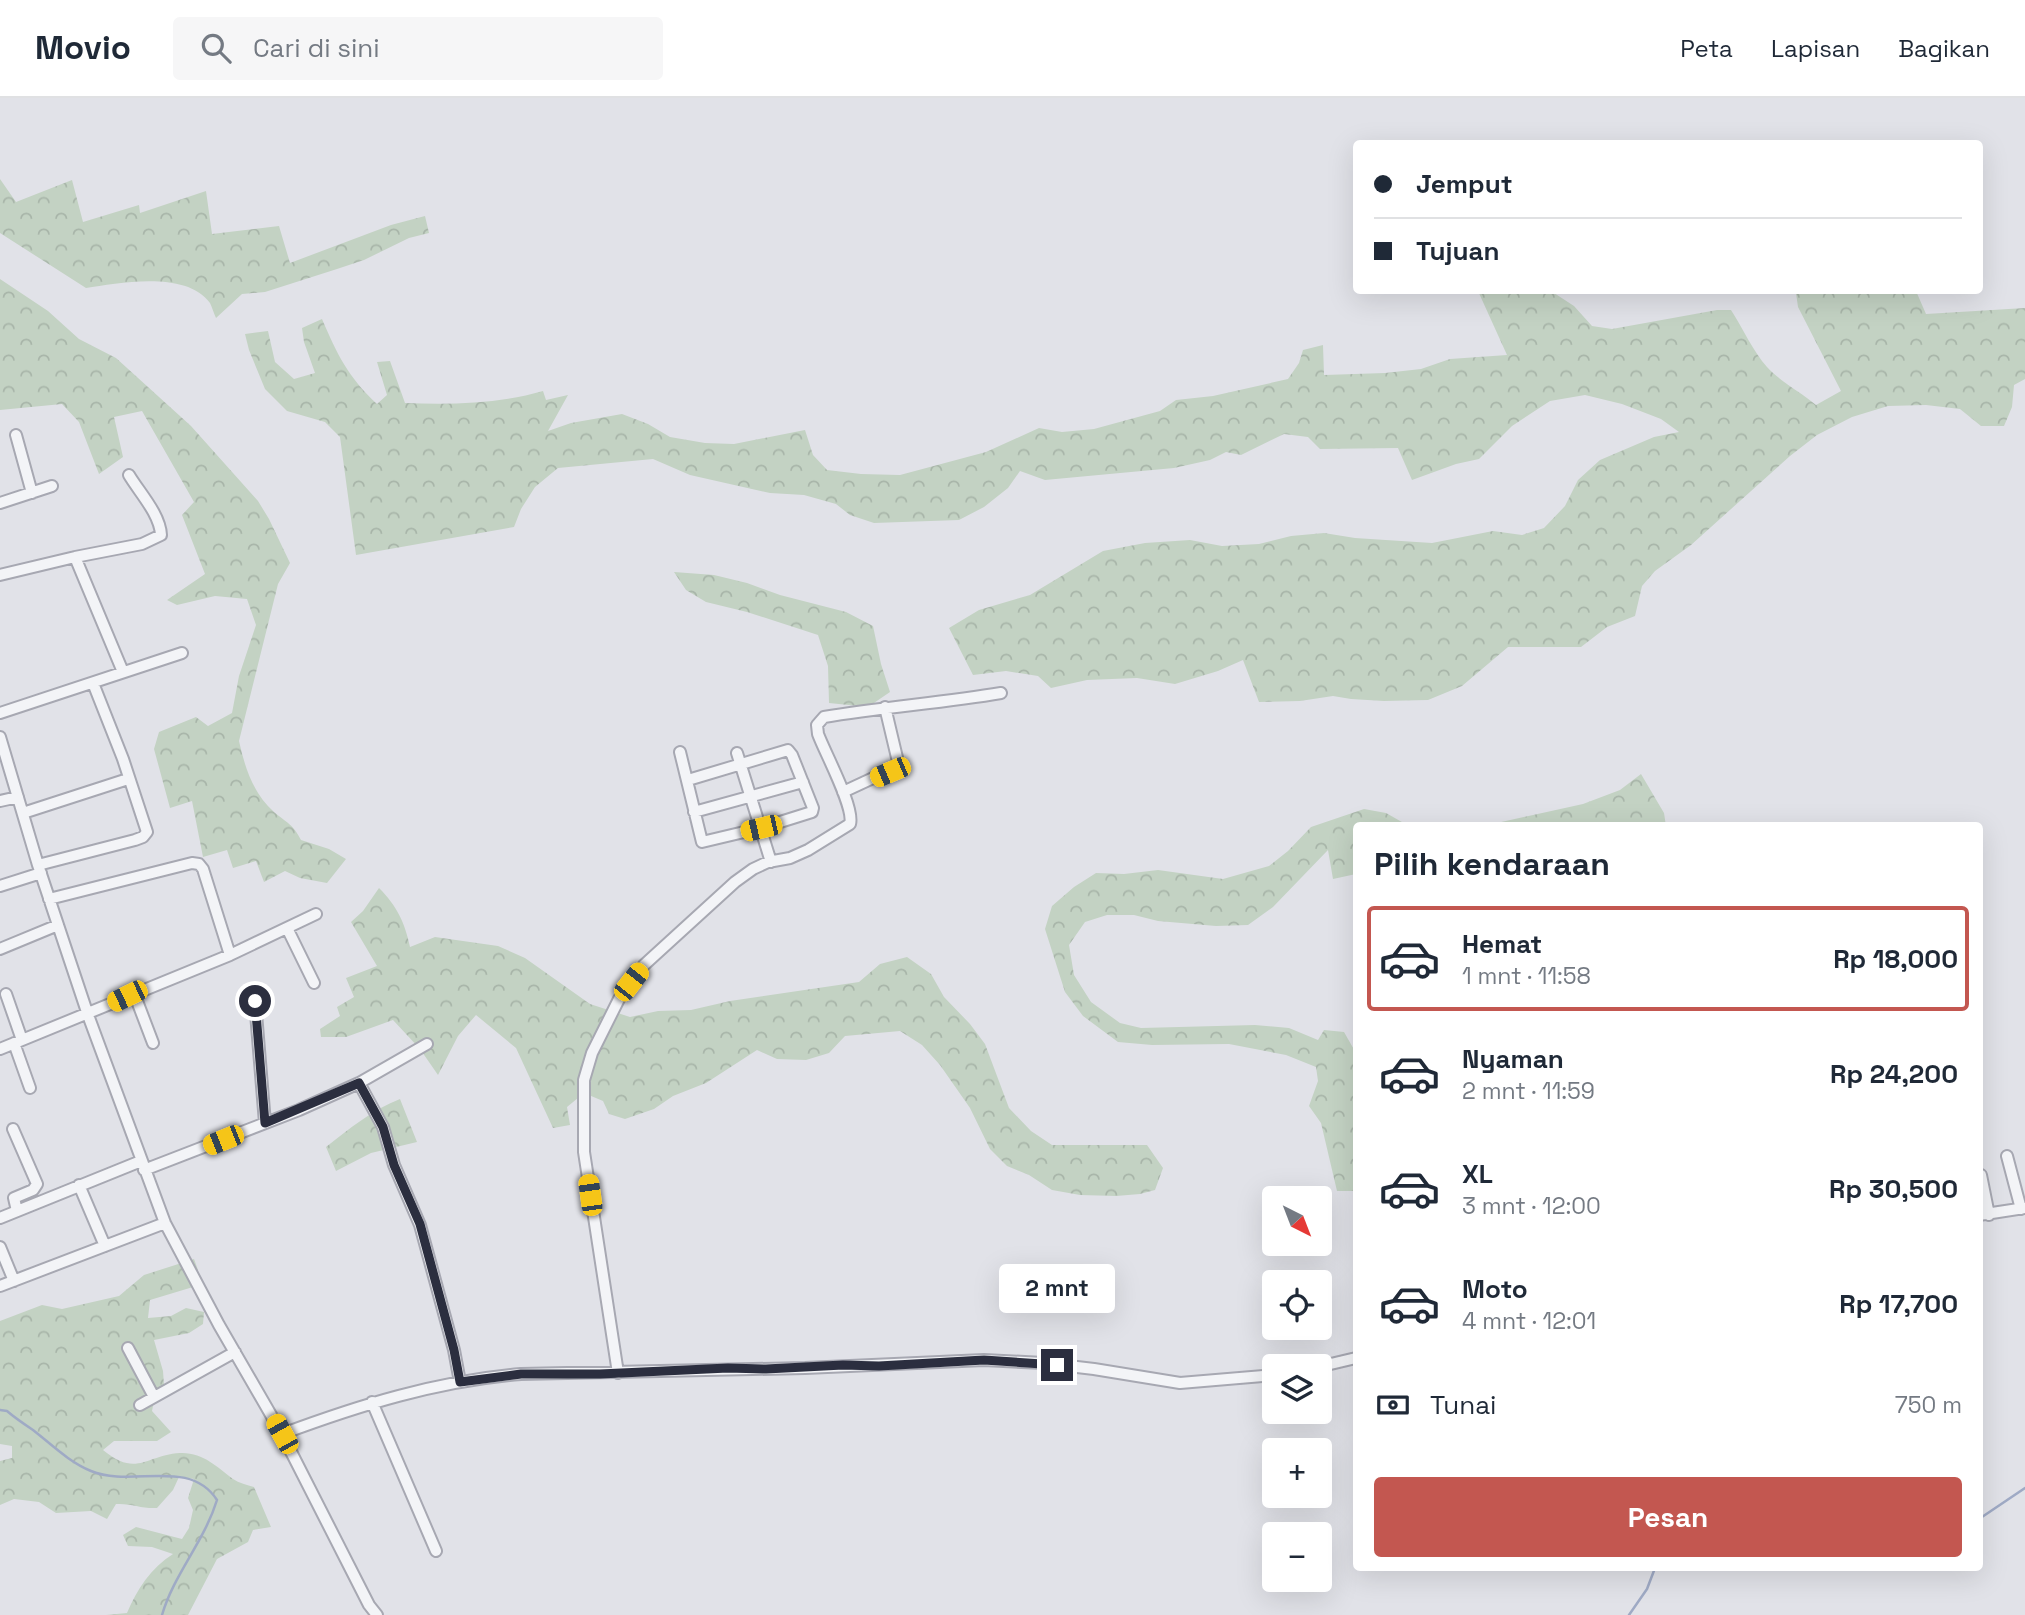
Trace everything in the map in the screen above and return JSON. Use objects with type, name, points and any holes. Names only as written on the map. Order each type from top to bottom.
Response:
[{"type":"street","points":[[16,435],[32,493]]},
{"type":"street","points":[[0,575],[142,544],[160,535],[160,529],[150,509],[129,475]]},
{"type":"street","points":[[0,503],[52,486]]},
{"type":"street","points":[[75,557],[123,672]]},
{"type":"street","points":[[0,713],[182,653]]},
{"type":"street","points":[[0,886],[39,869],[143,837],[147,832],[123,759],[93,683]]},
{"type":"street","points":[[618,1373],[584,1152],[584,1080],[592,1053],[619,999],[644,965],[735,882],[753,869],[808,850],[850,824],[851,816],[843,792],[818,734],[819,721],[824,717],[885,707],[933,704],[1001,693]]},
{"type":"street","points":[[843,792],[890,772],[900,764],[885,707]]},
{"type":"street","points":[[0,737],[39,869],[88,1014],[142,1166],[166,1223],[282,1434],[369,1605],[377,1615]]},
{"type":"street","points":[[680,751],[702,842],[813,812],[788,750],[688,780]]},
{"type":"street","points":[[737,753],[771,862]]},
{"type":"street","points":[[23,813],[128,779]]},
{"type":"street","points":[[694,812],[803,782]]},
{"type":"street","points":[[0,801],[18,797]]},
{"type":"street","points":[[50,899],[192,863],[199,864],[230,954]]},
{"type":"street","points":[[0,1049],[230,954],[316,914]]},
{"type":"street","points":[[0,949],[58,925]]},
{"type":"street","points":[[287,928],[314,983]]},
{"type":"street","points":[[134,993],[153,1043]]},
{"type":"street","points":[[5,995],[30,1088]]},
{"type":"street","points":[[255,1001],[265,1123]]},
{"type":"street","points":[[0,1218],[79,1185],[265,1123],[359,1083],[427,1044]]},
{"type":"street","points":[[359,1083],[383,1127],[394,1165],[420,1224],[460,1382]]},
{"type":"street","points":[[13,1129],[37,1184],[33,1190],[14,1198],[17,1211]]},
{"type":"street","points":[[1984,1215],[2023,1208],[2007,1156]]},
{"type":"street","points":[[79,1185],[106,1246]]},
{"type":"street","points":[[0,1286],[166,1223]]},
{"type":"street","points":[[0,1247],[14,1281]]},
{"type":"street","points":[[128,1348],[154,1397]]},
{"type":"street","points":[[140,1405],[235,1352]]},
{"type":"street","points":[[1332,1364],[1353,1359]]},
{"type":"street","points":[[282,1434],[372,1402],[415,1390],[521,1374],[879,1366],[984,1360],[1094,1368],[1180,1383],[1262,1376]]},
{"type":"street","points":[[372,1402],[436,1551]]},
{"type":"green space","points":[[0,179],[16,202],[72,180],[83,222],[139,205],[140,213],[206,191],[212,234],[279,226],[290,263],[391,225],[425,216],[429,233],[409,238],[364,260],[337,269],[265,292],[242,294],[216,318],[210,303],[199,293],[169,282],[133,282],[86,288],[0,233]]},
{"type":"green space","points":[[0,279],[48,311],[79,339],[116,358],[191,426],[258,501],[269,519],[290,563],[278,584],[239,741],[251,780],[267,805],[292,827],[301,840],[329,849],[346,859],[327,883],[300,878],[285,871],[264,882],[256,861],[233,868],[227,850],[203,857],[192,801],[170,808],[154,749],[159,732],[196,717],[208,726],[232,713],[239,676],[256,625],[247,599],[215,596],[177,605],[167,600],[205,574],[182,515],[194,502],[142,411],[114,417],[123,457],[99,474],[79,422],[62,404],[0,410]]},
{"type":"green space","points":[[1479,294],[1556,294],[1574,306],[1592,326],[1612,329],[1717,310],[1731,310],[1767,367],[1816,405],[1841,391],[1798,307],[1796,294],[1917,294],[1926,314],[2025,308],[2025,379],[2014,385],[2012,407],[2004,426],[1981,426],[1960,409],[1926,405],[1888,406],[1852,417],[1817,435],[1790,456],[1691,545],[1655,571],[1642,586],[1635,616],[1607,627],[1581,647],[1508,647],[1462,686],[1428,700],[1384,701],[1333,696],[1300,701],[1259,702],[1243,660],[1175,684],[1137,678],[1087,680],[1051,688],[1038,676],[1006,671],[973,675],[949,628],[979,610],[1030,595],[1103,551],[1145,543],[1190,540],[1222,546],[1259,544],[1291,536],[1324,533],[1355,538],[1432,543],[1493,531],[1522,535],[1544,528],[1565,506],[1578,480],[1600,460],[1654,437],[1679,432],[1661,419],[1622,404],[1585,395],[1550,401],[1512,426],[1479,459],[1456,464],[1412,480],[1398,448],[1320,449],[1308,437],[1284,434],[1241,455],[1226,452],[1210,460],[1174,468],[1045,480],[1020,471],[1008,488],[984,507],[959,520],[874,523],[850,515],[836,504],[804,495],[770,493],[690,475],[653,459],[558,468],[535,487],[521,509],[514,527],[356,555],[340,437],[325,422],[287,411],[265,389],[245,334],[268,331],[275,362],[294,379],[315,373],[302,328],[322,319],[344,364],[377,404],[387,395],[377,362],[390,361],[405,403],[474,403],[543,391],[546,400],[568,395],[548,431],[571,423],[622,414],[648,424],[670,437],[705,443],[734,444],[805,430],[813,455],[827,470],[900,475],[986,452],[1039,428],[1062,432],[1094,429],[1160,411],[1176,400],[1213,396],[1288,379],[1299,363],[1303,350],[1323,345],[1324,375],[1385,373],[1421,369],[1450,359],[1507,355]]},
{"type":"green space","points":[[674,572],[714,575],[747,583],[780,595],[846,612],[873,626],[890,692],[868,707],[829,703],[828,666],[818,635],[706,602],[686,590]]},
{"type":"green space","points":[[1641,774],[1664,813],[1665,822],[1501,822],[1583,804],[1620,790]]},
{"type":"green space","points":[[1364,809],[1386,813],[1402,822],[1353,822],[1353,875],[1333,879],[1328,850],[1273,907],[1248,925],[1216,926],[1158,921],[1134,915],[1107,915],[1085,922],[1069,945],[1074,975],[1091,1002],[1120,1023],[1141,1028],[1255,1025],[1289,1028],[1318,1040],[1324,1030],[1344,1032],[1353,1048],[1353,1191],[1337,1191],[1321,1123],[1309,1106],[1318,1081],[1316,1067],[1286,1055],[1229,1044],[1152,1045],[1118,1042],[1083,1016],[1065,992],[1045,929],[1052,906],[1096,873],[1124,874],[1158,870],[1223,879],[1269,866],[1311,827]]},
{"type":"green space","points":[[379,888],[399,915],[410,947],[435,937],[498,946],[525,958],[590,1004],[630,1017],[658,1011],[691,1010],[730,1001],[859,982],[880,964],[907,957],[931,974],[944,997],[985,1044],[1009,1108],[1031,1131],[1052,1145],[1147,1145],[1163,1168],[1155,1190],[1116,1196],[1080,1195],[1052,1190],[1029,1175],[1007,1166],[990,1149],[970,1108],[940,1065],[922,1045],[900,1031],[845,1036],[829,1053],[806,1060],[777,1059],[757,1050],[706,1083],[673,1096],[654,1109],[625,1119],[609,1114],[603,1101],[584,1093],[567,1107],[570,1125],[553,1128],[516,1048],[476,1015],[458,1036],[438,1075],[420,1049],[393,1020],[346,1037],[321,1037],[320,1029],[340,1016],[337,1007],[354,997],[346,978],[377,966],[351,922],[363,911]]},
{"type":"green space","points":[[400,1099],[417,1142],[371,1153],[336,1171],[326,1147],[370,1114]]},
{"type":"green space","points":[[194,1259],[198,1270],[193,1287],[150,1300],[148,1318],[171,1316],[186,1308],[204,1312],[203,1324],[189,1333],[154,1340],[164,1385],[155,1396],[152,1411],[171,1432],[157,1441],[114,1441],[103,1450],[125,1463],[133,1464],[180,1453],[203,1458],[235,1480],[254,1487],[271,1527],[253,1530],[248,1542],[217,1559],[188,1615],[106,1615],[127,1613],[146,1580],[173,1554],[152,1547],[128,1546],[123,1535],[136,1527],[182,1539],[189,1528],[193,1510],[188,1498],[194,1479],[179,1477],[173,1490],[157,1508],[116,1504],[107,1519],[91,1511],[56,1513],[39,1502],[14,1499],[0,1505],[0,1461],[12,1458],[12,1446],[0,1444],[0,1321],[42,1305],[62,1309],[119,1296],[144,1275]]},
{"type":"waterway","points":[[0,1410],[7,1411],[68,1458],[91,1471],[124,1477],[176,1476],[205,1487],[217,1500],[205,1530],[174,1586],[162,1615]]},
{"type":"waterway","points":[[1983,1516],[2025,1488]]},
{"type":"waterway","points":[[1629,1615],[1647,1589],[1654,1571]]},
{"type":"route","points":[[255,1001],[265,1123],[359,1083],[383,1127],[394,1165],[420,1224],[460,1382],[521,1374],[879,1366],[984,1360],[1057,1365]]}]
